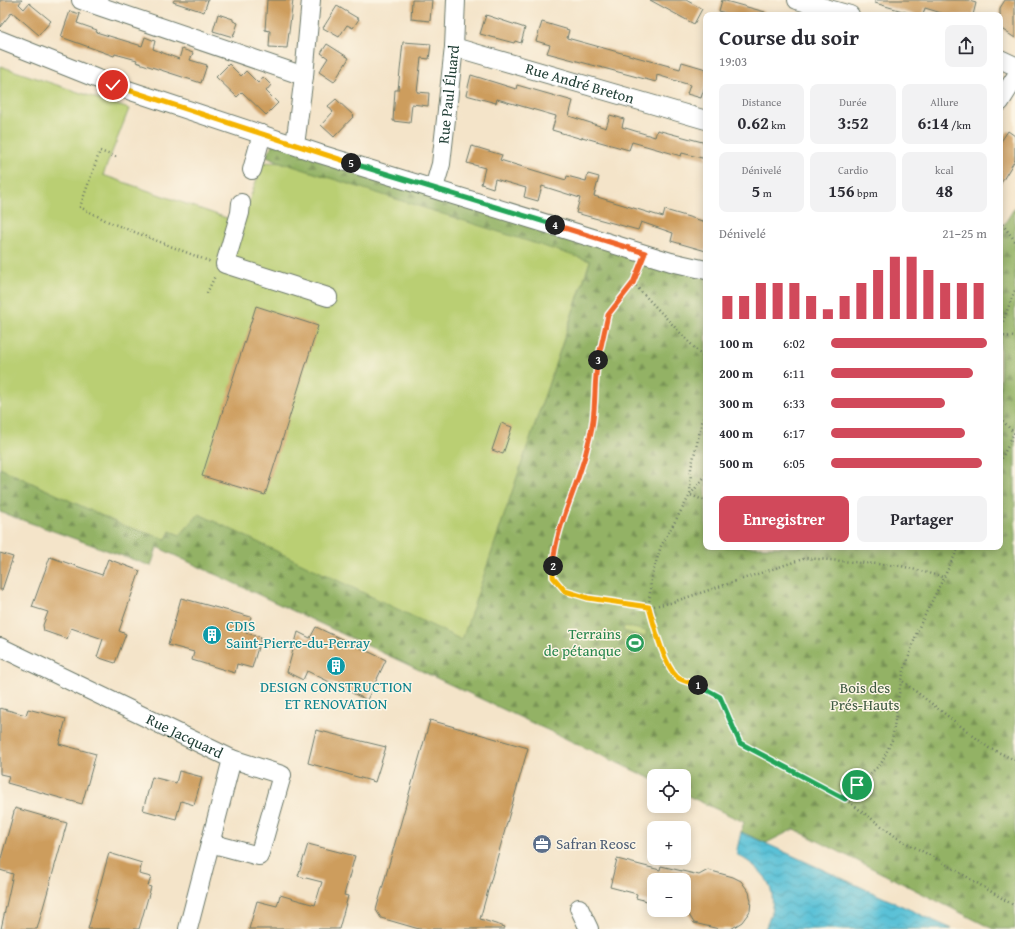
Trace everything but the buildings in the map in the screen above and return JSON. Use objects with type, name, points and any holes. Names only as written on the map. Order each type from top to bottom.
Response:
[{"type":"street","points":[[81,0],[118,6],[304,76]]},
{"type":"street","points":[[295,145],[304,76],[311,0]]},
{"type":"street","name":"Rue Paul Éluard","points":[[434,188],[442,164],[454,48],[456,0]]},
{"type":"street","points":[[797,0],[839,12]]},
{"type":"street","points":[[0,40],[113,85],[295,145],[645,253],[703,269]]},
{"type":"street","name":"Rue André Breton","points":[[454,48],[703,119]]},
{"type":"street","points":[[1003,60],[1015,66]]},
{"type":"street","points":[[1003,97],[1015,78]]},
{"type":"street","points":[[252,170],[262,134]]},
{"type":"street","points":[[241,203],[240,213],[220,264],[328,296]]},
{"type":"street","name":"Rue Jacquard","points":[[0,647],[232,759],[188,929]]},
{"type":"street","points":[[210,844],[259,856],[282,775],[232,759]]},
{"type":"street","points":[[579,908],[589,929]]},
{"type":"path","points":[[116,157],[100,151],[80,207],[109,222],[220,264],[207,293]]},
{"type":"path","points":[[1003,225],[1015,241]]},
{"type":"path","points":[[645,253],[633,283],[608,315],[602,337],[596,370],[596,403],[591,434],[579,477],[561,523],[554,556],[553,577],[565,591],[588,598],[649,607],[670,603],[806,558],[901,566],[943,577]]},
{"type":"path","points":[[633,283],[703,357]]},
{"type":"path","points":[[1003,321],[1015,290]]},
{"type":"path","points":[[1003,336],[1015,337]]},
{"type":"path","points":[[690,495],[691,468],[703,418]]},
{"type":"path","points":[[1003,421],[1014,433],[1003,456]]},
{"type":"path","points":[[703,480],[690,495],[661,546],[651,579],[649,607],[660,643],[668,663],[677,678],[701,686],[720,697],[740,743],[845,799],[899,839],[937,859],[1015,906]]},
{"type":"path","points":[[690,495],[703,500]]},
{"type":"path","points":[[845,799],[857,785],[881,764],[892,740],[901,680],[918,629],[957,550]]},
{"type":"path","points":[[901,680],[989,748],[1015,760]]},
{"type":"green space","points":[[0,66],[129,109],[103,175],[241,223],[263,162],[283,163],[590,261],[462,640],[199,514],[180,535],[170,531],[166,539],[122,525],[0,468]]},
{"type":"green space","name":"Bois des Prés-Hauts","points":[[273,143],[703,267],[703,550],[1003,550],[1003,226],[1015,207],[1015,929],[993,929],[794,829],[766,843],[741,832],[744,822],[691,797],[691,769],[647,769],[647,777],[157,547],[151,566],[0,512],[0,468],[122,525],[166,539],[170,531],[180,535],[199,514],[462,639],[590,262],[283,163],[266,156]]},
{"type":"green space","points":[[624,626],[647,631],[645,637],[623,631]]},
{"type":"green space","name":"Terrains de pétanque","points":[[625,634],[646,640],[644,650],[623,645]]},
{"type":"water","points":[[741,832],[952,929],[765,929],[770,916],[772,894],[764,876],[757,868],[736,854]]},
{"type":"place","name":"CDIS Saint-Pierre-du-Perray","points":[[212,635]]},
{"type":"place","name":"Terrains de pétanque","points":[[635,643]]},
{"type":"place","name":"DESIGN CONSTRUCTION ET RENOVATION","points":[[336,666]]},
{"type":"place","name":"Safran Reosc","points":[[542,844]]},
{"type":"route","points":[[113,85],[320,154],[645,253],[633,283],[608,315],[596,370],[596,403],[591,434],[579,477],[561,523],[554,556],[553,577],[565,591],[588,598],[649,607],[660,643],[668,663],[677,678],[701,686],[720,697],[740,743],[845,799],[857,785]]}]
